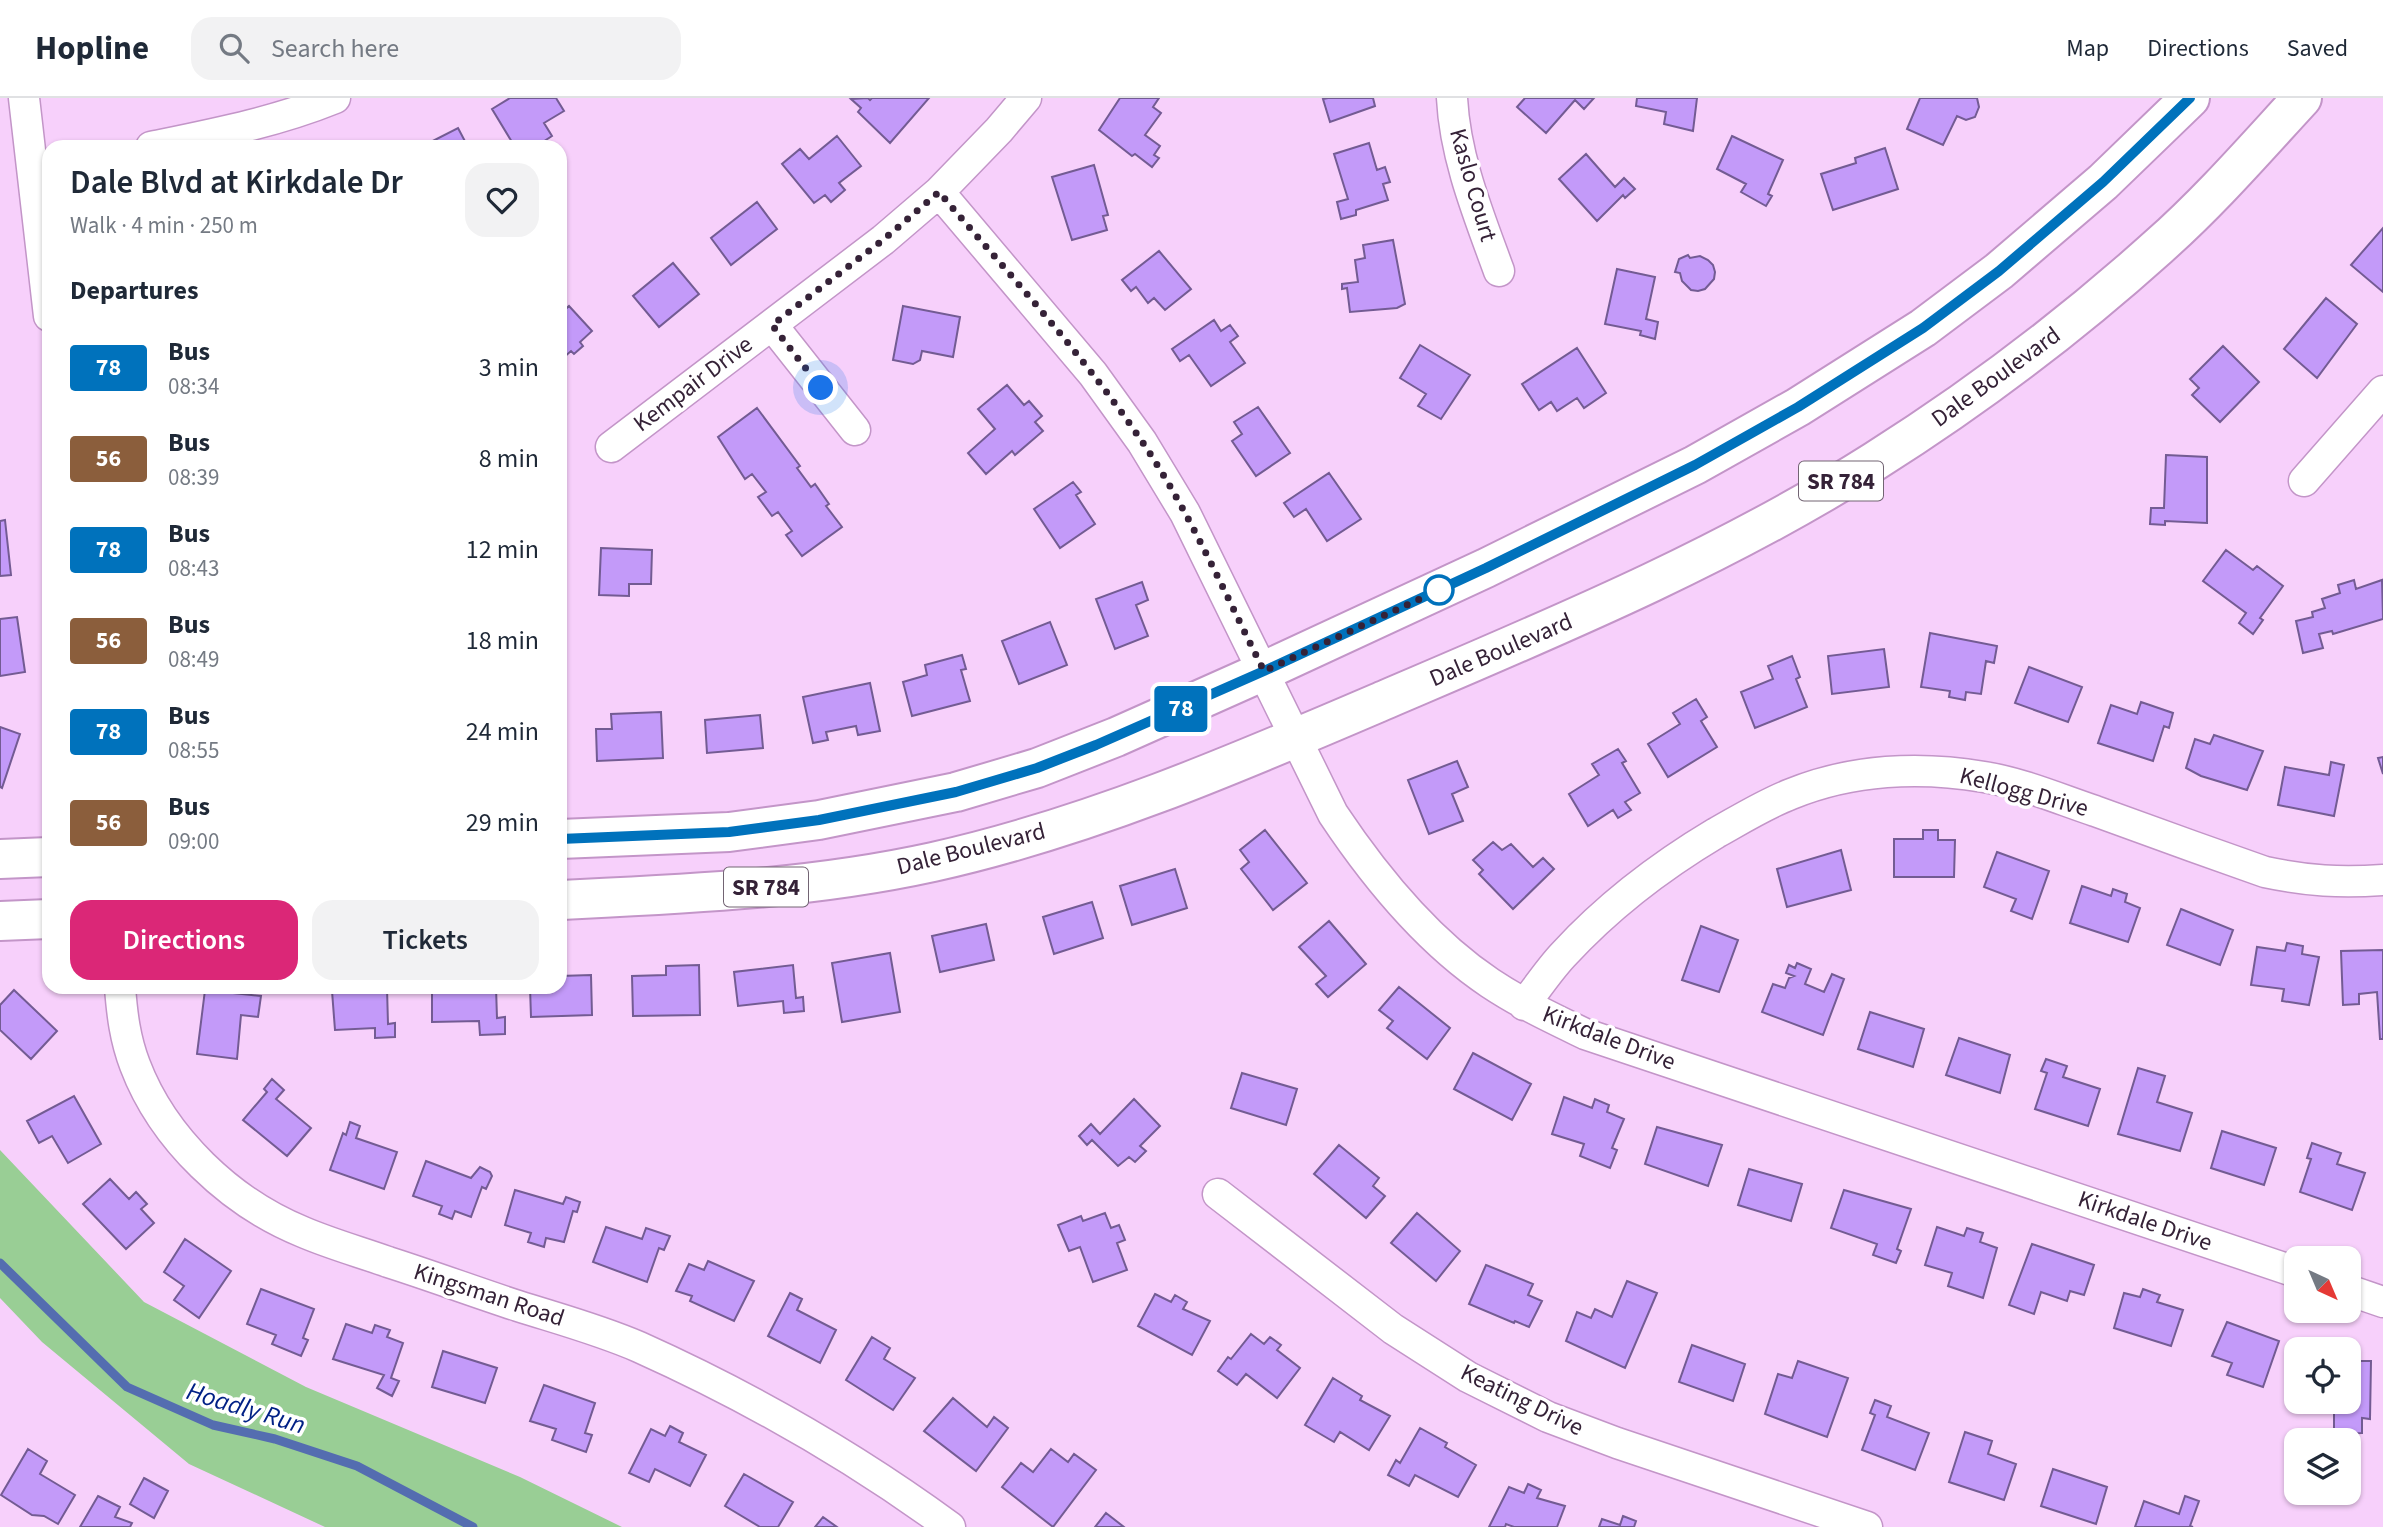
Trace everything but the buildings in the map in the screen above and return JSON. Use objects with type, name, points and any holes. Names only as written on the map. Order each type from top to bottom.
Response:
[{"type":"main road","name":"SR 784","points":[[567,839],[729,832],[819,820],[956,792],[1071,755],[1264,671],[1486,568],[1695,465],[1798,407],[1923,328],[1999,271],[2103,182],[2190,98]]},
{"type":"main road","name":"Dale Boulevard","points":[[567,900],[726,892],[822,881],[931,862],[1035,836],[1191,780],[1296,738],[1568,621],[1794,509],[1874,462],[1971,397],[2077,316],[2161,245],[2302,98]]},
{"type":"main road","points":[[0,859],[42,857]]},
{"type":"main road","points":[[0,920],[42,919]]},
{"type":"street","points":[[24,98],[40,164],[42,198]]},
{"type":"street","points":[[186,140],[235,130],[311,108],[335,98]]},
{"type":"street","name":"Kempair Drive","points":[[611,447],[883,240],[939,192],[1026,98]]},
{"type":"street","name":"Kaslo Court","points":[[1452,98],[1461,155],[1475,205],[1499,271]]},
{"type":"street","name":"Kirkdale Drive","points":[[939,192],[1093,374],[1142,442],[1185,513],[1333,814],[1354,846],[1394,896],[1438,941],[1487,981],[1524,1005],[1585,1034],[2284,1268]]},
{"type":"street","points":[[772,325],[855,430]]},
{"type":"street","points":[[2304,481],[2383,391]]},
{"type":"street","name":"Kellogg Drive","points":[[1524,1005],[1562,956],[1606,912],[1644,880],[1758,809],[1793,793],[1848,777],[1896,771],[1936,770],[1986,777],[2036,791],[2265,872],[2299,879],[2343,883],[2383,880]]},
{"type":"street","name":"Kingsman Road","points":[[121,994],[123,1026],[135,1065],[153,1102],[183,1144],[215,1177],[253,1205],[302,1232],[636,1346],[731,1391],[823,1442],[950,1527]]},
{"type":"street","name":"Keating Drive","points":[[1218,1194],[1393,1329],[1468,1377],[1548,1417],[1617,1443],[1867,1527]]},
{"type":"street","points":[[2361,1294],[2383,1302]]},
{"type":"green space","points":[[0,1150],[144,1302],[306,1387],[520,1477],[622,1527],[325,1527],[189,1464],[42,1342],[0,1298]]},
{"type":"waterway","name":"Hoadly Run","points":[[0,1263],[127,1387],[213,1425],[275,1439],[357,1466],[473,1527]]},
{"type":"bus line","name":"78","points":[[567,839],[729,832],[819,820],[956,792],[1037,768],[1096,745],[1264,671],[1486,568],[1695,465],[1798,407],[1923,328],[1999,271],[2103,182],[2190,98]]},
{"type":"route","points":[[821,388],[772,325],[883,240],[939,192],[1093,374],[1142,442],[1185,513],[1264,671],[1439,590]]}]
